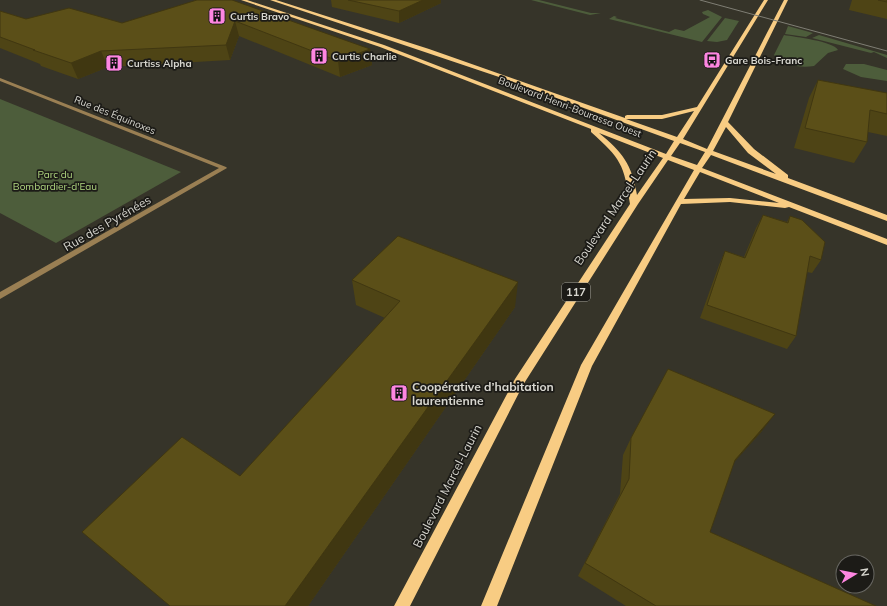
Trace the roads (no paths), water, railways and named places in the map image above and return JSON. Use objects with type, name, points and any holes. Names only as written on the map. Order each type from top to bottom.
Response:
[{"type":"main road","name":"Boulevard Henri-Bourassa Ouest","points":[[243,0],[358,37],[887,242]]},
{"type":"main road","name":"Boulevard Henri-Bourassa Ouest","points":[[272,0],[432,51],[621,118],[887,218]]},
{"type":"main road","name":"Boulevard Marcel-Laurin","points":[[402,606],[519,382],[634,204],[699,108],[766,0]]},
{"type":"main road","points":[[489,606],[581,379],[617,311],[709,152],[786,0]]},
{"type":"main road","points":[[621,118],[662,116],[699,108]]},
{"type":"main road","points":[[725,122],[751,151],[793,183]]},
{"type":"main road","points":[[586,126],[609,145],[624,161],[630,174],[634,204]]},
{"type":"main road","points":[[679,202],[745,201],[802,209]]},
{"type":"street","name":"Rue des Équinoxes","points":[[0,79],[224,168]]},
{"type":"street","name":"Rue des Pyrénées","points":[[0,296],[224,168]]},
{"type":"tram line","points":[[700,0],[887,51]]},
{"type":"place","name":"Curtis Bravo","points":[[217,16]]},
{"type":"place","name":"Curtis Charlie","points":[[319,56]]},
{"type":"place","name":"Gare Bois-Franc","points":[[712,60]]},
{"type":"place","name":"Curtiss Alpha","points":[[114,63]]},
{"type":"place","name":"Coopérative d’habitation laurentienne","points":[[399,393]]},
{"type":"park label","name":"Parc du Bombardier-d'Eau","points":[[55,180]]}]
